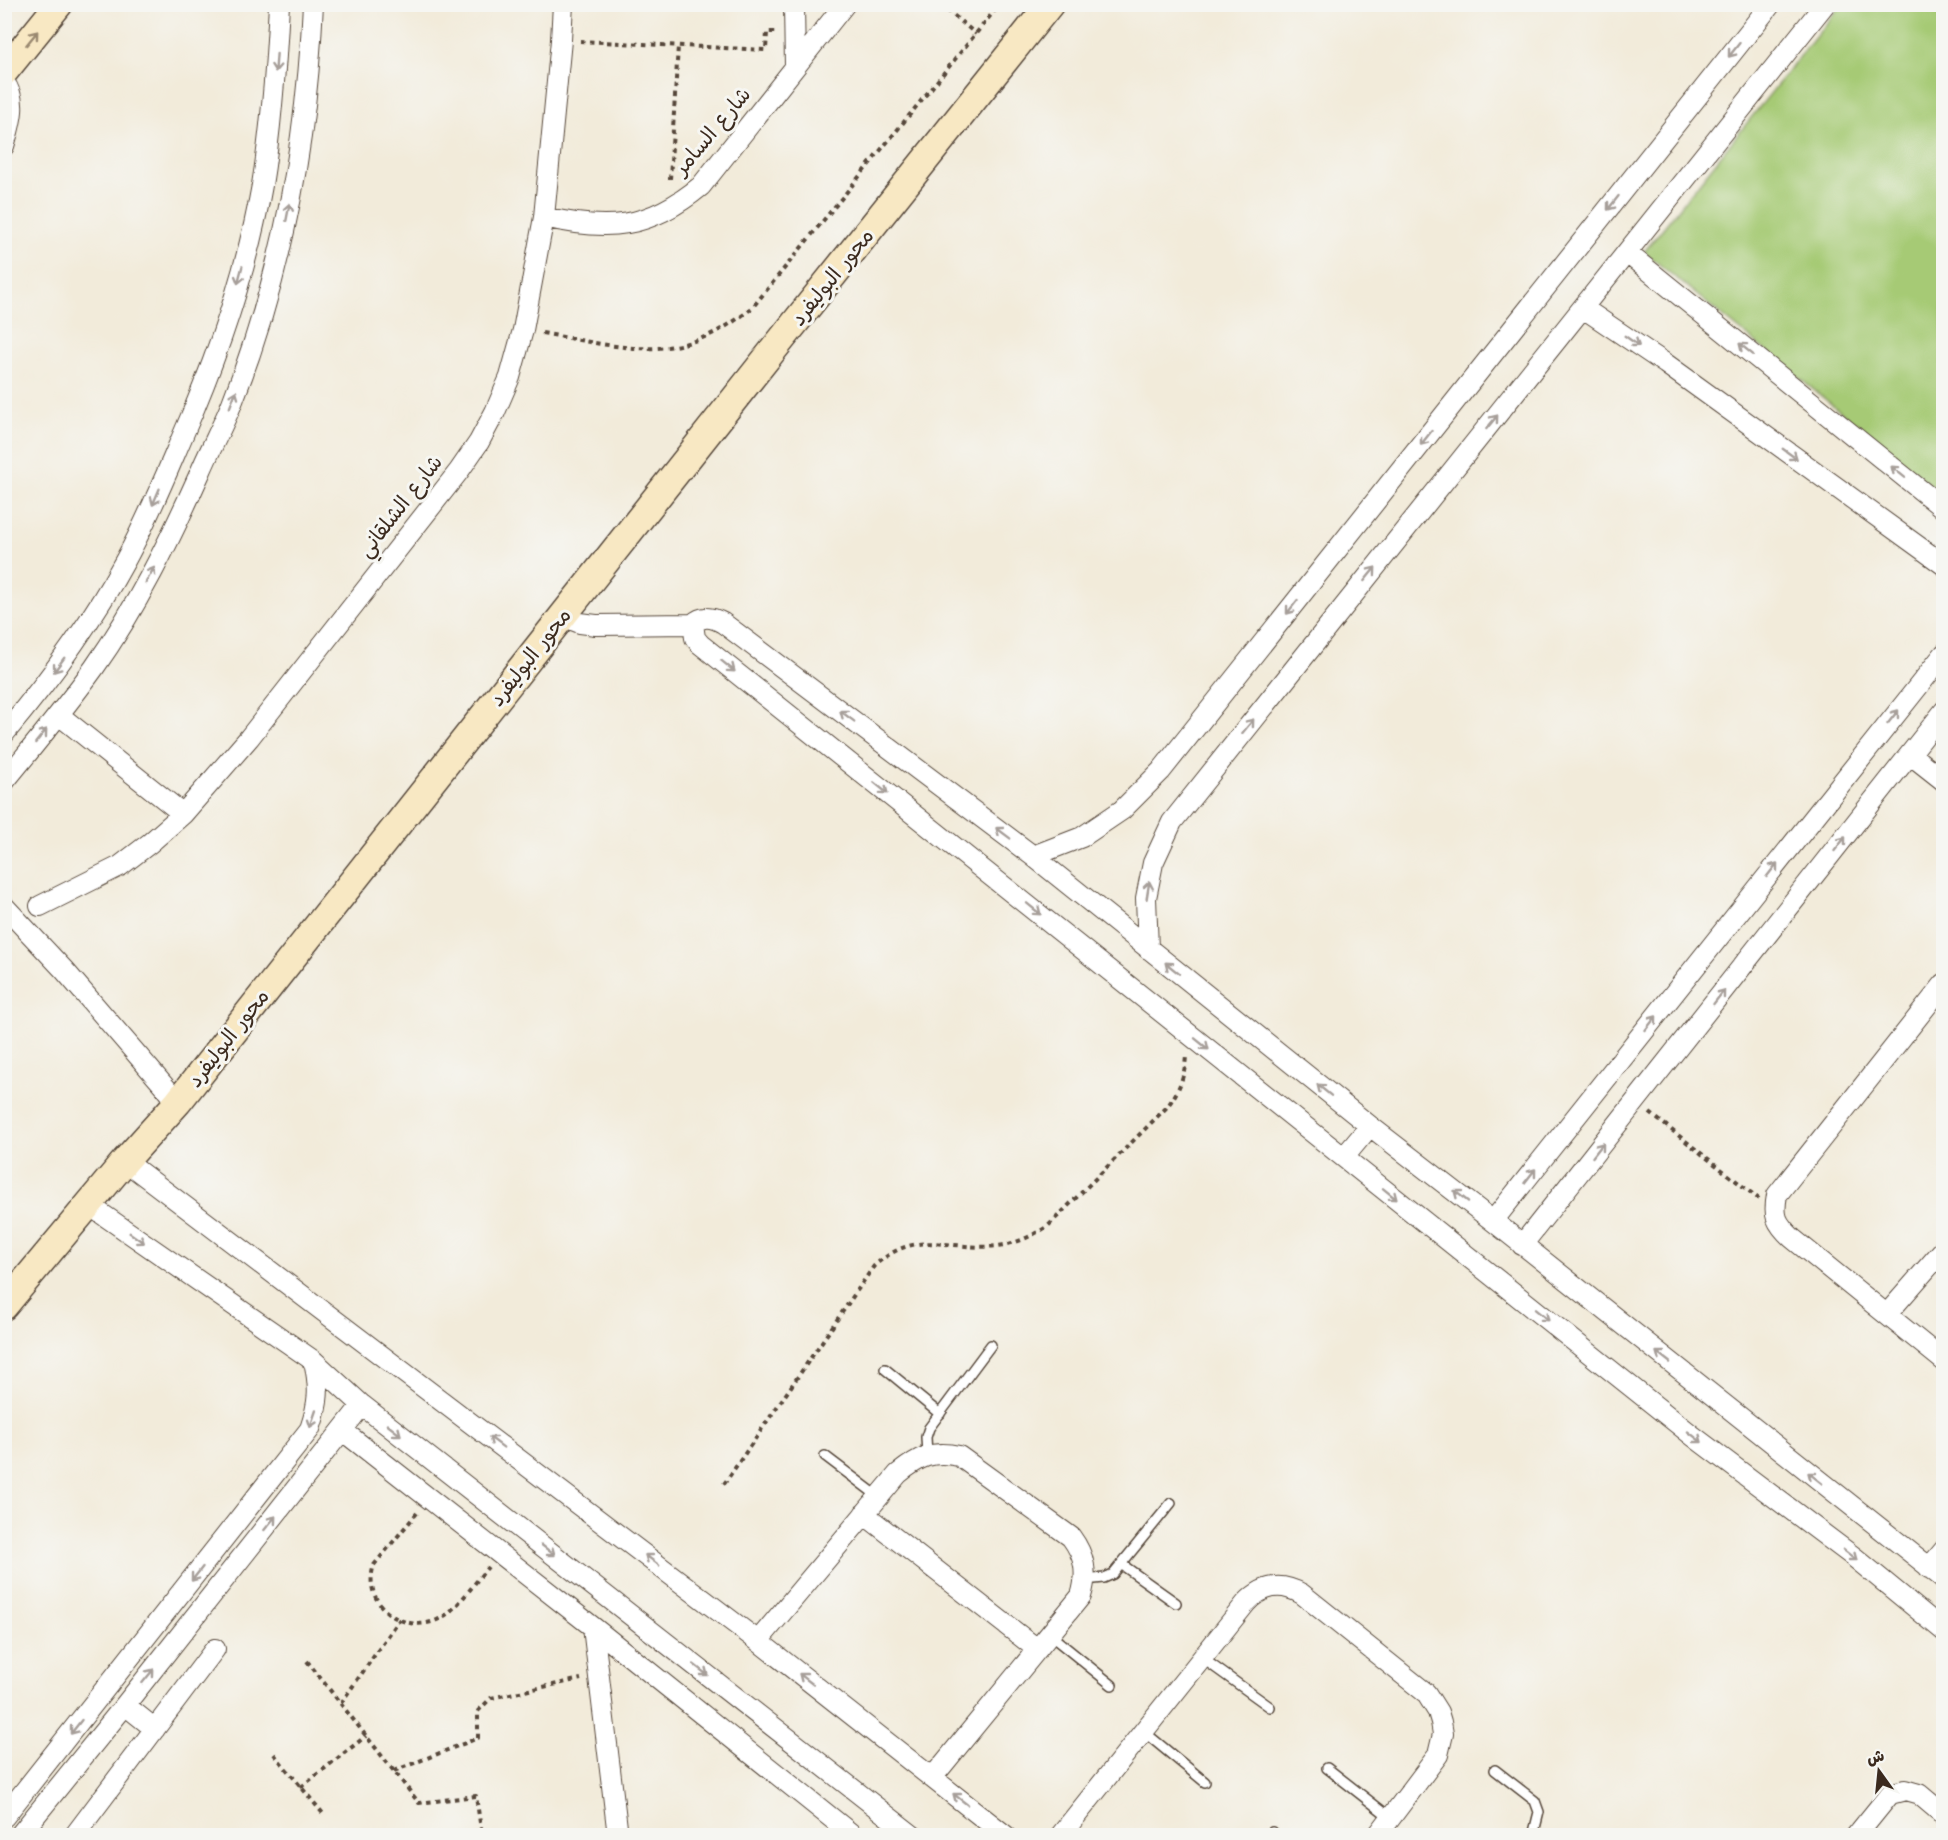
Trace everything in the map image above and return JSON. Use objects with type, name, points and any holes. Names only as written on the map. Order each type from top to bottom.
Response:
[{"type":"street","points":[[4,72],[59,4]]},
{"type":"street","points":[[4,734],[70,650],[127,559],[202,392],[222,339],[262,186],[270,129],[279,4]]},
{"type":"street","points":[[4,782],[95,667],[151,574],[177,524],[235,394],[271,287],[281,247],[293,186],[310,70],[313,4]]},
{"type":"street","name":"شارع الشلقاني","points":[[40,906],[120,866],[183,814],[249,738],[474,449],[495,412],[510,377],[523,330],[544,217],[563,4]]},
{"type":"street","points":[[794,4],[795,67]]},
{"type":"street","name":"شارع السامر","points":[[544,217],[572,224],[611,226],[641,220],[669,209],[701,186],[845,4]]},
{"type":"street","name":"محور البوليفرد","points":[[4,1306],[125,1161],[178,1102],[1050,4]]},
{"type":"street","points":[[1033,856],[1082,837],[1102,824],[1122,810],[1161,771],[1771,4]]},
{"type":"street","points":[[1148,949],[1146,898],[1153,863],[1172,822],[1825,4]]},
{"type":"street","points":[[4,82],[11,93],[13,104],[4,146]]},
{"type":"street","points":[[1627,253],[1944,509]]},
{"type":"street","points":[[1583,308],[1666,364],[1944,566]]},
{"type":"street","points":[[173,458],[201,470]]},
{"type":"street","points":[[562,616],[580,623],[596,625],[693,624],[705,617],[723,622],[1033,856],[1936,1574],[1944,1550]]},
{"type":"street","points":[[693,624],[694,638],[700,644],[1693,1436],[1854,1557],[1944,1631]]},
{"type":"street","points":[[1493,1221],[1944,654]]},
{"type":"street","points":[[1522,1245],[1944,711]]},
{"type":"street","points":[[58,715],[183,814]]},
{"type":"street","points":[[1911,754],[1944,781]]},
{"type":"street","points":[[4,906],[65,971],[178,1102]]},
{"type":"street","points":[[1944,984],[1777,1195],[1774,1211],[1779,1227],[1944,1361]]},
{"type":"street","points":[[1344,1157],[1370,1126]]},
{"type":"street","points":[[125,1161],[758,1641],[1006,1836]]},
{"type":"street","points":[[89,1205],[314,1361],[362,1405],[913,1836]]},
{"type":"street","points":[[1887,1314],[1944,1249]]},
{"type":"street","points":[[4,1817],[310,1429],[317,1407],[319,1384],[314,1361]]},
{"type":"street","points":[[24,1834],[362,1405]]},
{"type":"street","points":[[343,1431],[854,1836]]},
{"type":"street","points":[[758,1641],[898,1474],[911,1463],[927,1455],[944,1452],[959,1456],[1071,1537],[1080,1550],[1085,1565],[1086,1580],[1081,1596],[932,1778]]},
{"type":"street","points":[[864,1514],[1043,1642]]},
{"type":"street","points":[[1060,1836],[1255,1594],[1266,1588],[1279,1586],[1291,1588],[1302,1594],[1426,1693],[1438,1712],[1443,1734],[1438,1755],[1377,1836]]},
{"type":"street","points":[[593,1627],[618,1836]]},
{"type":"street","points":[[74,1836],[215,1649]]},
{"type":"street","points":[[125,1706],[155,1729]]},
{"type":"street","points":[[1856,1836],[1890,1794],[1905,1790],[1919,1794],[1944,1815]]},
{"type":"lane","points":[[927,1455],[926,1437],[929,1428],[991,1345]]},
{"type":"lane","points":[[885,1369],[940,1414]]},
{"type":"lane","points":[[825,1456],[879,1497]]},
{"type":"lane","points":[[1086,1580],[1104,1578],[1113,1574],[1171,1503]]},
{"type":"lane","points":[[1121,1564],[1176,1603]]},
{"type":"lane","points":[[1043,1642],[1112,1685]]},
{"type":"lane","points":[[1202,1658],[1270,1707]]},
{"type":"lane","points":[[1143,1731],[1205,1782]]},
{"type":"lane","points":[[1327,1768],[1390,1818]]},
{"type":"lane","points":[[1495,1770],[1535,1801],[1539,1812],[1533,1836]]},
{"type":"path","points":[[940,4],[976,34]]},
{"type":"path","points":[[523,330],[622,348],[654,349],[678,346],[708,337],[732,324],[752,308],[1000,4]]},
{"type":"path","points":[[561,40],[765,50],[767,32],[794,33]]},
{"type":"path","points":[[670,179],[678,46]]},
{"type":"path","points":[[724,1484],[874,1266],[895,1251],[912,1244],[930,1242],[997,1246],[1024,1240],[1048,1226],[1166,1108],[1177,1094],[1186,1064],[1185,1030]]},
{"type":"path","points":[[1636,1101],[1774,1211]]},
{"type":"path","points":[[429,1498],[374,1565],[371,1573],[371,1590],[381,1607],[410,1623],[429,1623],[450,1611],[499,1554]]},
{"type":"path","points":[[341,1703],[400,1618]]},
{"type":"path","points":[[307,1661],[419,1803],[476,1796],[482,1836]]},
{"type":"path","points":[[394,1771],[478,1738],[478,1710],[491,1698],[598,1675]]},
{"type":"path","points":[[301,1787],[366,1736]]},
{"type":"path","points":[[274,1754],[325,1816]]},
{"type":"green space","points":[[1841,5],[1943,5],[1943,495],[1644,252]]}]
